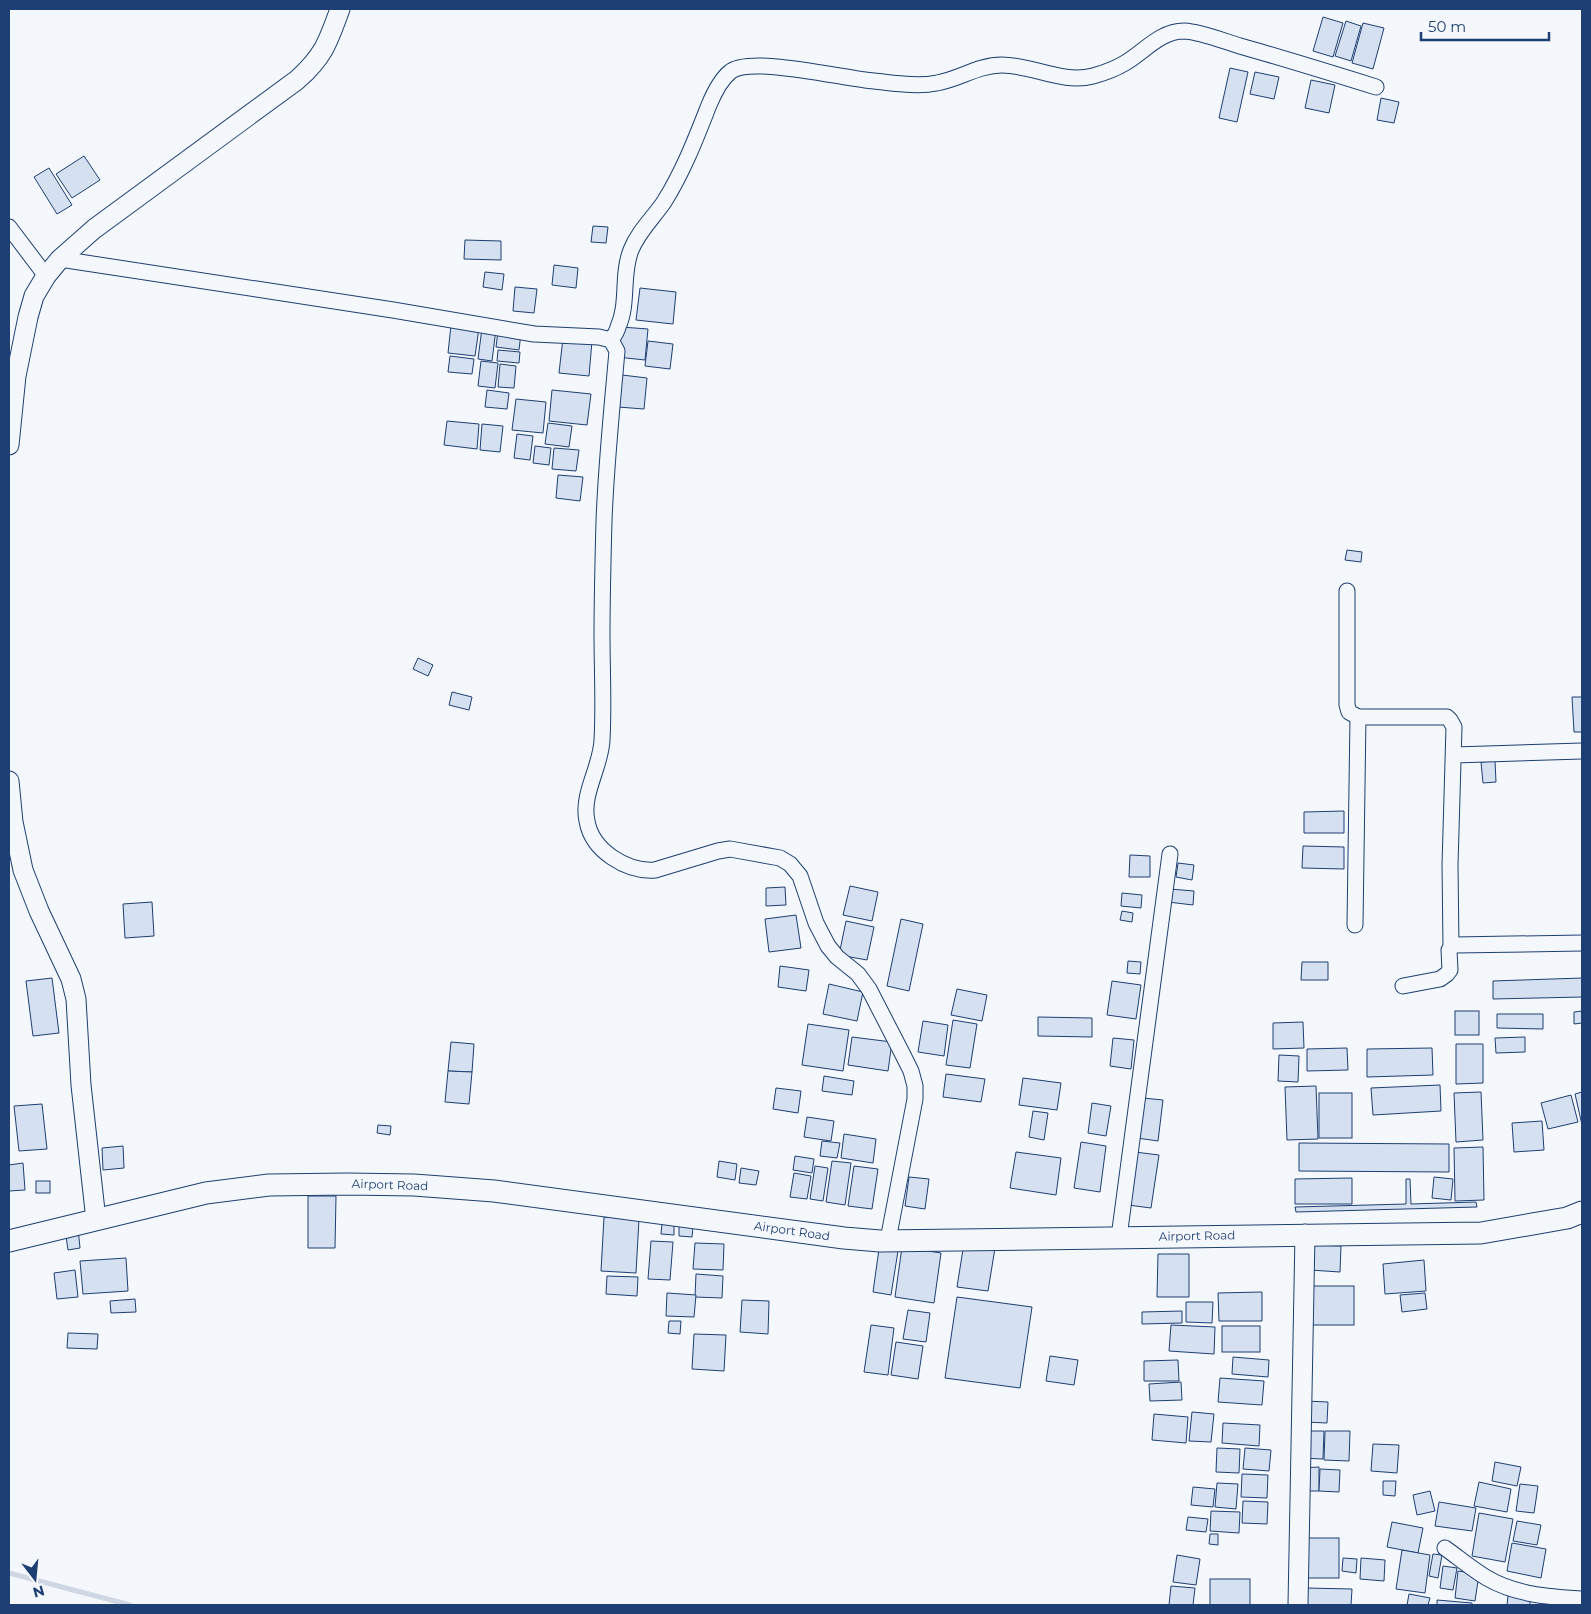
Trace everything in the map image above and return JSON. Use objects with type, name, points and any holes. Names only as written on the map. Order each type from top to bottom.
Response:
[{"type":"main road","name":"Airport Road","points":[[9,1241],[206,1193],[269,1185],[385,1185],[494,1191],[844,1238],[888,1240],[1481,1233],[1567,1218],[1582,1212]]},
{"type":"street","points":[[9,445],[16,376],[28,317],[34,296],[46,276],[60,259],[108,219],[307,71],[323,52],[340,9]]},
{"type":"street","points":[[611,340],[619,326],[622,313],[631,250],[663,203],[676,180],[690,152],[712,96],[731,71],[738,67],[776,67],[871,81],[927,85],[938,83],[980,67],[1004,65],[1066,77],[1082,78],[1126,63],[1166,34],[1182,31],[1246,47],[1376,87]]},
{"type":"street","points":[[9,227],[46,276]]},
{"type":"street","points":[[60,259],[393,310],[534,334],[598,337],[611,340],[617,351],[604,518],[602,746],[586,803],[587,821],[593,836],[604,851],[635,868],[655,870],[730,849],[780,858],[796,870],[802,881],[816,922],[828,946],[837,957],[858,974],[869,989],[911,1071],[915,1086],[915,1099],[888,1240]]},
{"type":"street","points":[[1347,591],[1347,706],[1349,712],[1358,717],[1446,717],[1454,728],[1450,864],[1450,970],[1440,979],[1402,986]]},
{"type":"street","points":[[1355,925],[1358,717]]},
{"type":"street","points":[[1454,755],[1582,751]]},
{"type":"street","points":[[9,782],[13,822],[24,870],[52,942],[71,979],[76,999],[82,1085],[96,1220]]},
{"type":"street","points":[[1119,1237],[1170,854]]},
{"type":"street","points":[[1451,947],[1460,944],[1582,942]]},
{"type":"street","points":[[1298,1605],[1306,1234]]},
{"type":"street","points":[[1445,1548],[1488,1578],[1501,1584],[1524,1592],[1551,1597],[1582,1599]]},
{"type":"building","points":[[1323,17],[1343,23],[1333,57],[1313,51]]},
{"type":"building","points":[[1346,21],[1361,26],[1351,61],[1335,56]]},
{"type":"building","points":[[1363,23],[1384,28],[1373,69],[1352,63]]},
{"type":"building","points":[[1230,68],[1248,72],[1237,122],[1219,118]]},
{"type":"building","points":[[1255,72],[1279,77],[1274,99],[1250,94]]},
{"type":"building","points":[[1311,80],[1335,85],[1329,113],[1305,108]]},
{"type":"building","points":[[1381,98],[1399,102],[1394,123],[1377,120]]},
{"type":"building","points":[[84,156],[100,180],[72,198],[56,174]]},
{"type":"building","points":[[49,168],[72,205],[57,214],[34,177]]},
{"type":"building","points":[[593,226],[608,227],[606,243],[591,242]]},
{"type":"building","points":[[465,240],[501,241],[501,260],[464,259]]},
{"type":"building","points":[[554,265],[578,268],[576,288],[552,285]]},
{"type":"building","points":[[485,272],[504,274],[502,290],[483,287]]},
{"type":"building","points":[[515,287],[537,289],[534,313],[513,311]]},
{"type":"building","points":[[640,288],[676,292],[673,324],[636,320]]},
{"type":"building","points":[[451,325],[479,328],[475,356],[448,353]]},
{"type":"building","points":[[621,327],[648,329],[645,360],[617,357]]},
{"type":"building","points":[[482,328],[496,329],[492,361],[478,359]]},
{"type":"building","points":[[498,331],[521,333],[519,350],[496,347]]},
{"type":"building","points":[[563,338],[592,341],[589,376],[559,373]]},
{"type":"building","points":[[648,341],[673,344],[670,369],[645,366]]},
{"type":"building","points":[[498,350],[520,352],[519,363],[497,361]]},
{"type":"building","points":[[450,356],[474,359],[472,374],[448,372]]},
{"type":"building","points":[[481,361],[498,363],[495,388],[478,386]]},
{"type":"building","points":[[500,364],[516,366],[514,388],[498,387]]},
{"type":"building","points":[[622,375],[647,378],[644,409],[618,407]]},
{"type":"building","points":[[487,390],[509,393],[507,409],[485,407]]},
{"type":"building","points":[[552,390],[591,394],[587,425],[549,421]]},
{"type":"building","points":[[516,399],[546,402],[543,433],[512,430]]},
{"type":"building","points":[[447,421],[479,424],[477,449],[444,445]]},
{"type":"building","points":[[548,423],[572,426],[569,447],[545,444]]},
{"type":"building","points":[[482,424],[503,426],[500,452],[480,450]]},
{"type":"building","points":[[517,434],[533,436],[530,460],[514,458]]},
{"type":"building","points":[[535,446],[551,448],[549,465],[533,463]]},
{"type":"building","points":[[554,448],[579,450],[576,471],[552,469]]},
{"type":"building","points":[[558,475],[583,477],[580,501],[556,498]]},
{"type":"building","points":[[1347,550],[1362,552],[1361,562],[1345,560]]},
{"type":"building","points":[[418,658],[433,665],[428,676],[413,669]]},
{"type":"building","points":[[452,692],[472,697],[469,710],[449,705]]},
{"type":"building","points":[[1572,697],[1582,697],[1582,732],[1574,732]]},
{"type":"building","points":[[1495,761],[1496,782],[1483,783],[1481,762]]},
{"type":"building","points":[[1344,811],[1344,833],[1304,833],[1304,812]]},
{"type":"building","points":[[1303,846],[1344,847],[1344,869],[1302,868]]},
{"type":"building","points":[[1130,855],[1150,856],[1150,877],[1129,877]]},
{"type":"building","points":[[1178,863],[1194,865],[1192,880],[1176,877]]},
{"type":"building","points":[[850,886],[878,892],[872,921],[843,915]]},
{"type":"building","points":[[785,887],[786,905],[766,906],[766,888]]},
{"type":"building","points":[[1170,889],[1194,891],[1193,905],[1168,902]]},
{"type":"building","points":[[1122,893],[1142,895],[1141,908],[1121,906]]},
{"type":"building","points":[[152,902],[154,936],[125,938],[123,904]]},
{"type":"building","points":[[1122,911],[1133,913],[1132,922],[1120,920]]},
{"type":"building","points":[[796,915],[801,948],[769,952],[765,919]]},
{"type":"building","points":[[901,919],[923,924],[909,991],[887,986]]},
{"type":"building","points":[[846,921],[874,927],[867,960],[839,955]]},
{"type":"building","points":[[1128,961],[1141,962],[1140,974],[1127,973]]},
{"type":"building","points":[[1302,962],[1328,962],[1328,980],[1301,980]]},
{"type":"building","points":[[780,966],[809,970],[806,991],[778,987]]},
{"type":"building","points":[[52,978],[59,1033],[33,1036],[26,981]]},
{"type":"building","points":[[1582,978],[1582,997],[1493,999],[1493,981]]},
{"type":"building","points":[[1112,981],[1141,985],[1136,1019],[1107,1015]]},
{"type":"building","points":[[829,984],[863,992],[857,1021],[823,1014]]},
{"type":"building","points":[[957,989],[987,995],[982,1021],[951,1015]]},
{"type":"building","points":[[1455,1011],[1479,1011],[1479,1035],[1455,1035]]},
{"type":"building","points":[[1582,1011],[1582,1023],[1574,1024],[1574,1012]]},
{"type":"building","points":[[1497,1014],[1543,1014],[1543,1029],[1497,1028]]},
{"type":"building","points":[[1038,1017],[1092,1018],[1092,1037],[1038,1036]]},
{"type":"building","points":[[953,1020],[977,1024],[970,1068],[946,1065]]},
{"type":"building","points":[[923,1021],[948,1025],[944,1056],[918,1052]]},
{"type":"building","points":[[1303,1022],[1304,1048],[1273,1049],[1273,1023]]},
{"type":"building","points":[[808,1024],[849,1030],[843,1071],[802,1065]]},
{"type":"building","points":[[852,1037],[892,1042],[888,1071],[848,1065]]},
{"type":"building","points":[[1525,1037],[1525,1052],[1496,1053],[1495,1038]]},
{"type":"building","points":[[1113,1038],[1134,1040],[1131,1069],[1110,1066]]},
{"type":"building","points":[[451,1042],[474,1044],[472,1072],[448,1071]]},
{"type":"building","points":[[1456,1044],[1483,1044],[1483,1083],[1456,1084]]},
{"type":"building","points":[[1347,1048],[1348,1070],[1307,1071],[1307,1049]]},
{"type":"building","points":[[1432,1048],[1433,1075],[1367,1077],[1367,1049]]},
{"type":"building","points":[[1279,1055],[1299,1056],[1298,1082],[1278,1081]]},
{"type":"building","points":[[448,1071],[472,1072],[469,1104],[445,1102]]},
{"type":"building","points":[[946,1074],[985,1079],[981,1102],[943,1097]]},
{"type":"building","points":[[824,1076],[854,1081],[852,1095],[822,1091]]},
{"type":"building","points":[[1023,1078],[1061,1083],[1057,1110],[1019,1105]]},
{"type":"building","points":[[1440,1085],[1441,1111],[1373,1115],[1371,1088]]},
{"type":"building","points":[[1316,1086],[1318,1139],[1287,1140],[1285,1087]]},
{"type":"building","points":[[776,1088],[801,1091],[798,1113],[773,1109]]},
{"type":"building","points":[[1481,1092],[1483,1140],[1456,1142],[1454,1093]]},
{"type":"building","points":[[1582,1092],[1582,1125],[1575,1094]]},
{"type":"building","points":[[1319,1093],[1352,1093],[1352,1138],[1319,1138]]},
{"type":"building","points":[[1571,1095],[1578,1122],[1548,1129],[1541,1103]]},
{"type":"building","points":[[1143,1098],[1163,1100],[1158,1141],[1137,1138]]},
{"type":"building","points":[[1092,1103],[1111,1106],[1106,1136],[1088,1133]]},
{"type":"building","points":[[42,1104],[47,1149],[19,1151],[14,1106]]},
{"type":"building","points":[[1033,1111],[1048,1113],[1044,1140],[1029,1137]]},
{"type":"building","points":[[807,1117],[834,1121],[831,1141],[804,1137]]},
{"type":"building","points":[[1542,1121],[1544,1150],[1514,1152],[1512,1123]]},
{"type":"building","points":[[378,1125],[391,1126],[390,1135],[377,1133]]},
{"type":"building","points":[[844,1134],[876,1139],[873,1163],[841,1158]]},
{"type":"building","points":[[822,1141],[840,1143],[837,1158],[820,1156]]},
{"type":"building","points":[[1081,1142],[1106,1146],[1100,1192],[1074,1188]]},
{"type":"building","points":[[1299,1143],[1449,1144],[1449,1172],[1299,1171]]},
{"type":"building","points":[[123,1146],[124,1168],[103,1170],[102,1148]]},
{"type":"building","points":[[1483,1147],[1484,1200],[1455,1201],[1454,1148]]},
{"type":"building","points":[[1016,1152],[1061,1158],[1056,1195],[1010,1188]]},
{"type":"building","points":[[1135,1152],[1159,1155],[1151,1208],[1128,1205]]},
{"type":"building","points":[[795,1156],[814,1159],[812,1173],[793,1170]]},
{"type":"building","points":[[719,1161],[737,1164],[735,1180],[717,1177]]},
{"type":"building","points":[[832,1161],[851,1163],[845,1205],[826,1202]]},
{"type":"building","points":[[23,1163],[25,1190],[9,1191],[9,1165]]},
{"type":"building","points":[[815,1166],[828,1168],[823,1201],[810,1199]]},
{"type":"building","points":[[854,1166],[878,1169],[872,1209],[848,1206]]},
{"type":"building","points":[[741,1168],[759,1171],[756,1185],[739,1183]]},
{"type":"building","points":[[794,1173],[811,1176],[807,1199],[790,1197]]},
{"type":"building","points":[[909,1177],[929,1179],[925,1209],[905,1206]]},
{"type":"building","points":[[1434,1177],[1453,1179],[1451,1200],[1432,1198]]},
{"type":"building","points":[[1352,1178],[1352,1204],[1295,1204],[1295,1179]]},
{"type":"building","points":[[1406,1179],[1410,1179],[1411,1204],[1476,1202],[1477,1207],[1296,1212],[1295,1207],[1406,1204]]},
{"type":"building","points":[[36,1181],[50,1181],[50,1193],[36,1193]]},
{"type":"building","points":[[308,1196],[336,1196],[335,1248],[308,1248]]},
{"type":"building","points":[[604,1217],[639,1219],[636,1273],[601,1271]]},
{"type":"building","points":[[662,1223],[674,1224],[674,1235],[661,1234]]},
{"type":"building","points":[[679,1226],[693,1227],[692,1237],[679,1236]]},
{"type":"building","points":[[78,1228],[80,1248],[68,1250],[65,1229]]},
{"type":"building","points":[[651,1241],[673,1242],[670,1280],[648,1279]]},
{"type":"building","points":[[695,1243],[724,1244],[723,1270],[693,1269]]},
{"type":"building","points":[[964,1243],[995,1248],[988,1291],[957,1287]]},
{"type":"building","points":[[1311,1245],[1341,1246],[1340,1272],[1310,1270]]},
{"type":"building","points":[[902,1247],[941,1253],[934,1303],[895,1297]]},
{"type":"building","points":[[879,1249],[898,1251],[891,1295],[873,1292]]},
{"type":"building","points":[[1158,1254],[1189,1254],[1189,1297],[1157,1297]]},
{"type":"building","points":[[126,1258],[128,1291],[83,1294],[80,1261]]},
{"type":"building","points":[[1424,1260],[1426,1291],[1385,1294],[1383,1264]]},
{"type":"building","points":[[75,1270],[78,1297],[57,1299],[54,1273]]},
{"type":"building","points":[[696,1274],[723,1276],[722,1298],[695,1297]]},
{"type":"building","points":[[607,1276],[638,1277],[637,1296],[606,1294]]},
{"type":"building","points":[[1310,1286],[1354,1286],[1354,1325],[1310,1325]]},
{"type":"building","points":[[1262,1292],[1262,1321],[1219,1321],[1218,1293]]},
{"type":"building","points":[[667,1293],[696,1295],[694,1317],[666,1316]]},
{"type":"building","points":[[1425,1293],[1427,1309],[1402,1312],[1400,1295]]},
{"type":"building","points":[[957,1297],[1032,1307],[1020,1388],[945,1378]]},
{"type":"building","points":[[135,1299],[136,1312],[111,1313],[110,1301]]},
{"type":"building","points":[[742,1300],[769,1301],[768,1334],[740,1332]]},
{"type":"building","points":[[1186,1302],[1213,1302],[1212,1323],[1186,1322]]},
{"type":"building","points":[[908,1310],[930,1313],[926,1342],[903,1339]]},
{"type":"building","points":[[1182,1311],[1182,1323],[1142,1324],[1142,1312]]},
{"type":"building","points":[[669,1321],[681,1321],[680,1334],[668,1333]]},
{"type":"building","points":[[871,1325],[894,1328],[888,1375],[864,1372]]},
{"type":"building","points":[[1171,1325],[1215,1327],[1214,1354],[1169,1351]]},
{"type":"building","points":[[1222,1326],[1260,1326],[1260,1352],[1222,1352]]},
{"type":"building","points":[[68,1333],[98,1334],[97,1349],[67,1348]]},
{"type":"building","points":[[694,1334],[726,1335],[724,1371],[692,1369]]},
{"type":"building","points":[[896,1342],[923,1346],[918,1379],[891,1375]]},
{"type":"building","points":[[1050,1356],[1078,1360],[1074,1385],[1046,1381]]},
{"type":"building","points":[[1233,1357],[1269,1360],[1268,1377],[1232,1374]]},
{"type":"building","points":[[1178,1360],[1179,1381],[1144,1381],[1144,1361]]},
{"type":"building","points":[[1220,1378],[1264,1381],[1262,1405],[1218,1402]]},
{"type":"building","points":[[1181,1382],[1182,1400],[1150,1401],[1149,1384]]},
{"type":"building","points":[[1305,1401],[1328,1402],[1327,1423],[1304,1422]]},
{"type":"building","points":[[1192,1412],[1214,1414],[1211,1442],[1189,1441]]},
{"type":"building","points":[[1154,1414],[1188,1417],[1186,1443],[1152,1440]]},
{"type":"building","points":[[1223,1423],[1260,1425],[1259,1446],[1222,1443]]},
{"type":"building","points":[[1301,1431],[1324,1431],[1323,1459],[1300,1458]]},
{"type":"building","points":[[1325,1431],[1350,1431],[1349,1461],[1324,1460]]},
{"type":"building","points":[[1373,1444],[1399,1445],[1397,1473],[1371,1471]]},
{"type":"building","points":[[1217,1448],[1240,1449],[1239,1473],[1216,1472]]},
{"type":"building","points":[[1245,1448],[1271,1450],[1269,1471],[1243,1469]]},
{"type":"building","points":[[1495,1462],[1521,1467],[1517,1486],[1492,1481]]},
{"type":"building","points":[[1319,1467],[1319,1491],[1300,1491],[1300,1468]]},
{"type":"building","points":[[1320,1469],[1340,1470],[1339,1492],[1319,1491]]},
{"type":"building","points":[[1242,1474],[1268,1475],[1267,1498],[1241,1497]]},
{"type":"building","points":[[1383,1481],[1396,1481],[1395,1496],[1383,1495]]},
{"type":"building","points":[[1479,1482],[1511,1489],[1507,1512],[1474,1506]]},
{"type":"building","points":[[1217,1483],[1238,1484],[1236,1509],[1215,1507]]},
{"type":"building","points":[[1520,1484],[1538,1486],[1534,1513],[1516,1511]]},
{"type":"building","points":[[1193,1487],[1215,1489],[1213,1507],[1191,1505]]},
{"type":"building","points":[[1430,1491],[1435,1511],[1417,1515],[1413,1495]]},
{"type":"building","points":[[1243,1501],[1268,1502],[1267,1524],[1242,1523]]},
{"type":"building","points":[[1439,1502],[1476,1508],[1472,1531],[1435,1526]]},
{"type":"building","points":[[1211,1511],[1240,1512],[1239,1533],[1210,1531]]},
{"type":"building","points":[[1479,1513],[1513,1519],[1505,1562],[1472,1556]]},
{"type":"building","points":[[1188,1517],[1208,1519],[1206,1532],[1186,1530]]},
{"type":"building","points":[[1517,1521],[1541,1525],[1537,1545],[1513,1541]]},
{"type":"building","points":[[1392,1522],[1423,1528],[1418,1553],[1387,1547]]},
{"type":"building","points":[[1210,1534],[1218,1534],[1218,1545],[1209,1544]]},
{"type":"building","points":[[1302,1538],[1339,1538],[1339,1578],[1302,1578]]},
{"type":"building","points":[[1512,1543],[1546,1549],[1541,1578],[1507,1571]]},
{"type":"building","points":[[1402,1550],[1430,1555],[1425,1593],[1396,1589]]},
{"type":"building","points":[[1433,1554],[1442,1555],[1438,1578],[1429,1576]]},
{"type":"building","points":[[1177,1555],[1200,1559],[1196,1585],[1173,1582]]},
{"type":"building","points":[[1343,1558],[1357,1559],[1356,1573],[1342,1571]]},
{"type":"building","points":[[1361,1558],[1385,1560],[1384,1581],[1360,1579]]},
{"type":"building","points":[[1443,1566],[1457,1568],[1453,1590],[1440,1588]]},
{"type":"building","points":[[1458,1571],[1479,1574],[1475,1601],[1455,1598]]},
{"type":"building","points":[[1210,1579],[1250,1579],[1250,1605],[1210,1605]]},
{"type":"building","points":[[1171,1586],[1195,1588],[1193,1605],[1169,1605]]},
{"type":"building","points":[[1306,1588],[1352,1589],[1351,1605],[1306,1605]]},
{"type":"building","points":[[1409,1594],[1430,1598],[1428,1605],[1407,1605]]},
{"type":"building","points":[[1508,1596],[1530,1598],[1530,1605],[1507,1605]]},
{"type":"building","points":[[1437,1600],[1472,1603],[1472,1605],[1437,1605]]},
{"type":"waterway","points":[[9,1573],[130,1605]]}]
